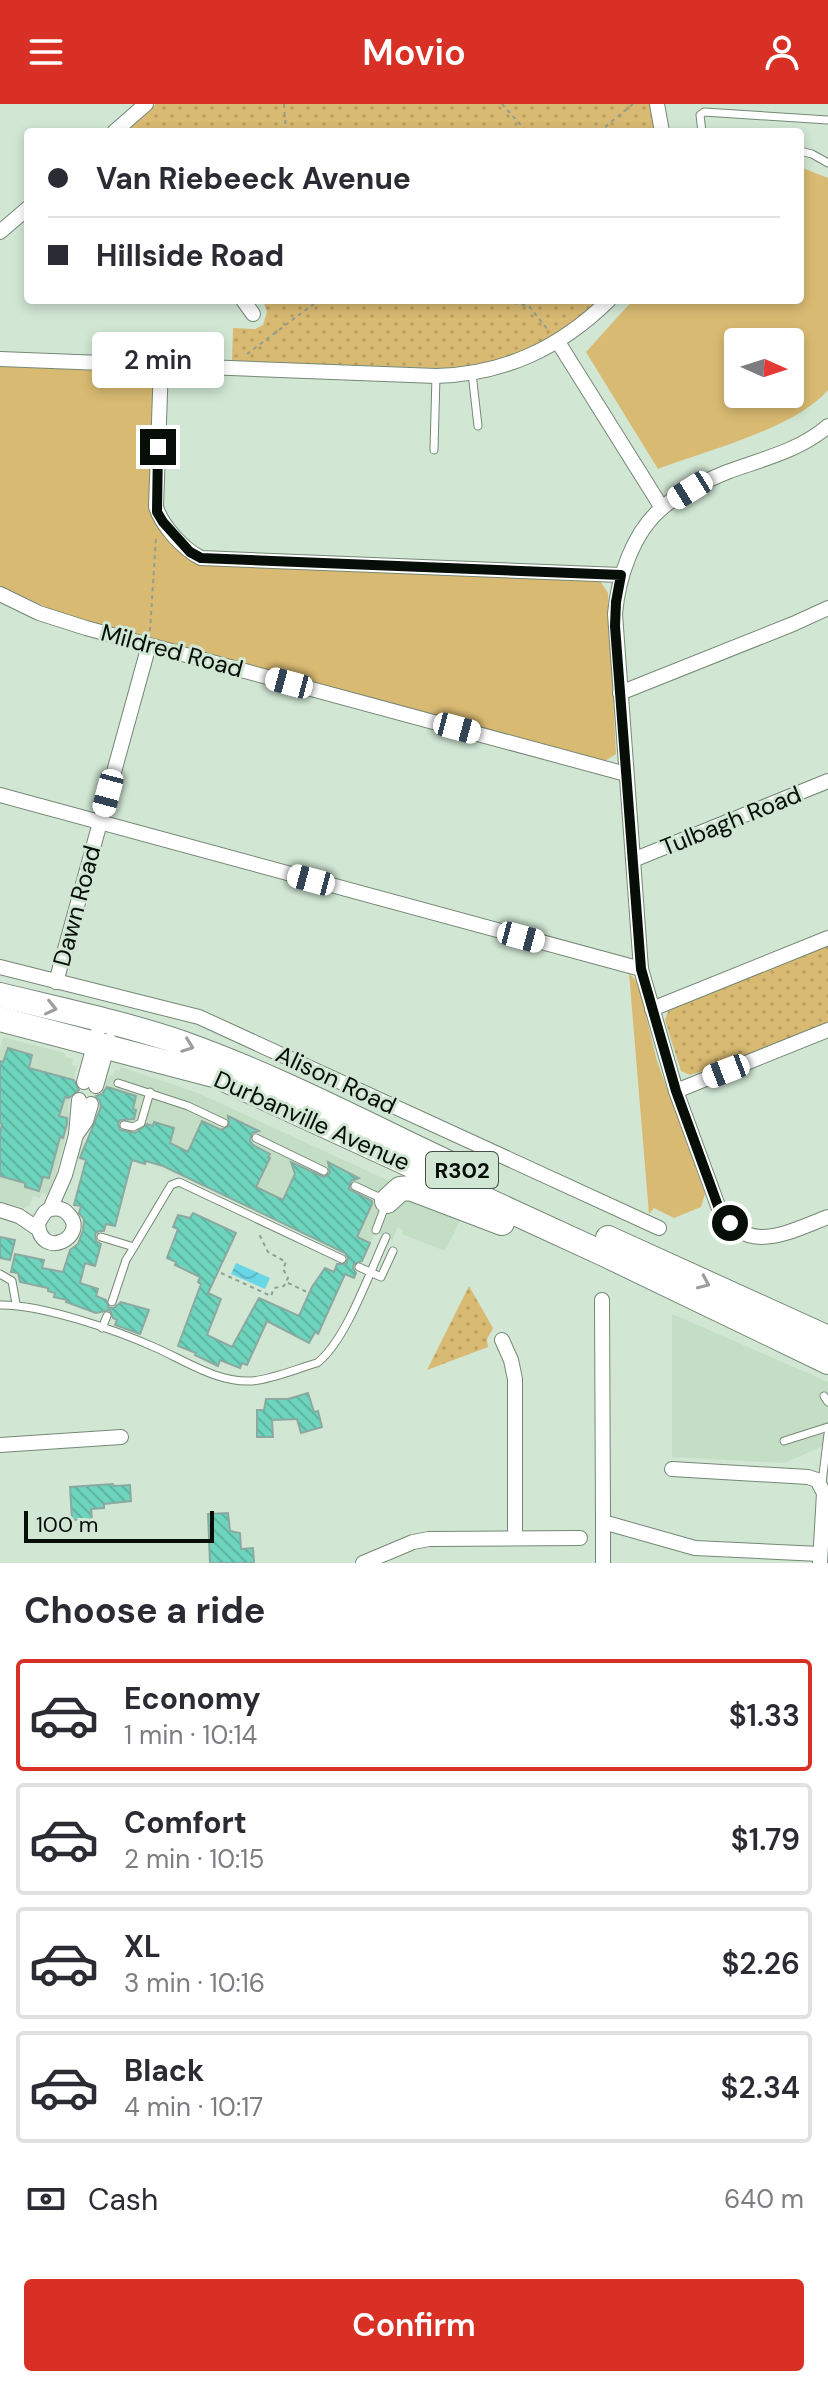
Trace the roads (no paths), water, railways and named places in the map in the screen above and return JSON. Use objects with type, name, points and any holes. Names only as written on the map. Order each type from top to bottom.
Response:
[{"type":"main road","name":"Durbanville Avenue","points":[[0,995],[217,1076],[604,1254],[828,1362]]},
{"type":"main road","name":"Durbanville Avenue","points":[[0,1019],[182,1043],[828,1338]]},
{"type":"main road","points":[[387,1201],[400,1189],[416,1190],[561,1244],[604,1254]]},
{"type":"street","points":[[119,128],[146,104]]},
{"type":"street","points":[[657,104],[661,128]]},
{"type":"street","points":[[0,232],[24,211]]},
{"type":"street","points":[[246,304],[253,314]]},
{"type":"street","points":[[0,359],[436,376],[472,373],[509,365],[558,342],[604,304]]},
{"type":"street","points":[[558,342],[662,508]]},
{"type":"street","points":[[161,365],[157,512],[190,552],[205,559],[621,575]]},
{"type":"street","points":[[828,426],[802,445],[719,476],[662,508],[633,549],[621,575],[615,614],[641,969],[676,1091],[718,1206],[740,1230],[769,1239],[828,1217]]},
{"type":"street","name":"Mildred Road","points":[[0,594],[39,613],[149,645],[626,774]]},
{"type":"street","points":[[620,693],[828,608]]},
{"type":"street","name":"Dawn Road","points":[[56,982],[149,645]]},
{"type":"street","name":"Tulbagh Road","points":[[633,860],[828,781]]},
{"type":"street","points":[[0,795],[641,969]]},
{"type":"street","points":[[652,1009],[828,938]]},
{"type":"street","name":"Alison Road","points":[[0,967],[199,1017],[659,1228]]},
{"type":"street","points":[[676,1091],[828,1030]]},
{"type":"street","points":[[90,1084],[104,1033]]},
{"type":"street","points":[[38,1229],[38,1223],[65,1175],[76,1135],[88,1109]]},
{"type":"street","points":[[0,1210],[19,1216],[38,1229],[44,1239],[55,1244],[67,1240],[77,1230],[67,1213],[65,1175]]},
{"type":"street","points":[[19,1216],[56,1208],[67,1213]]},
{"type":"street","points":[[602,1300],[603,1563]]},
{"type":"street","points":[[502,1340],[515,1379],[515,1538]]},
{"type":"street","points":[[0,1445],[121,1437]]},
{"type":"street","points":[[603,1522],[695,1548],[751,1557],[820,1559],[824,1493],[821,1485],[808,1477],[672,1469]]},
{"type":"street","points":[[363,1563],[413,1542],[429,1539],[580,1538]]},
{"type":"lane","points":[[699,128],[700,115],[704,112],[828,120]]},
{"type":"lane","points":[[804,153],[824,161],[828,152]]},
{"type":"lane","points":[[472,373],[478,426]]},
{"type":"lane","points":[[434,450],[436,376]]},
{"type":"lane","points":[[118,1083],[150,1092],[224,1123]]},
{"type":"lane","points":[[124,1125],[133,1127],[141,1123],[150,1092]]},
{"type":"lane","points":[[256,1138],[324,1171]]},
{"type":"lane","points":[[112,1302],[126,1260],[171,1185],[176,1182],[342,1259]]},
{"type":"lane","points":[[355,1186],[387,1201],[376,1230]]},
{"type":"lane","points":[[101,1237],[134,1247]]},
{"type":"lane","points":[[0,1305],[16,1304],[102,1328],[200,1369],[250,1381],[263,1379],[322,1359],[343,1330],[386,1237]]},
{"type":"lane","points":[[359,1267],[381,1277],[393,1251]]},
{"type":"lane","points":[[0,1274],[12,1281],[16,1304]]},
{"type":"lane","points":[[102,1328],[107,1316]]},
{"type":"lane","points":[[784,1441],[828,1427]]},
{"type":"lane","points":[[821,1485],[828,1434]]},
{"type":"water","points":[[236,1263],[270,1278],[265,1289],[231,1274]]}]
